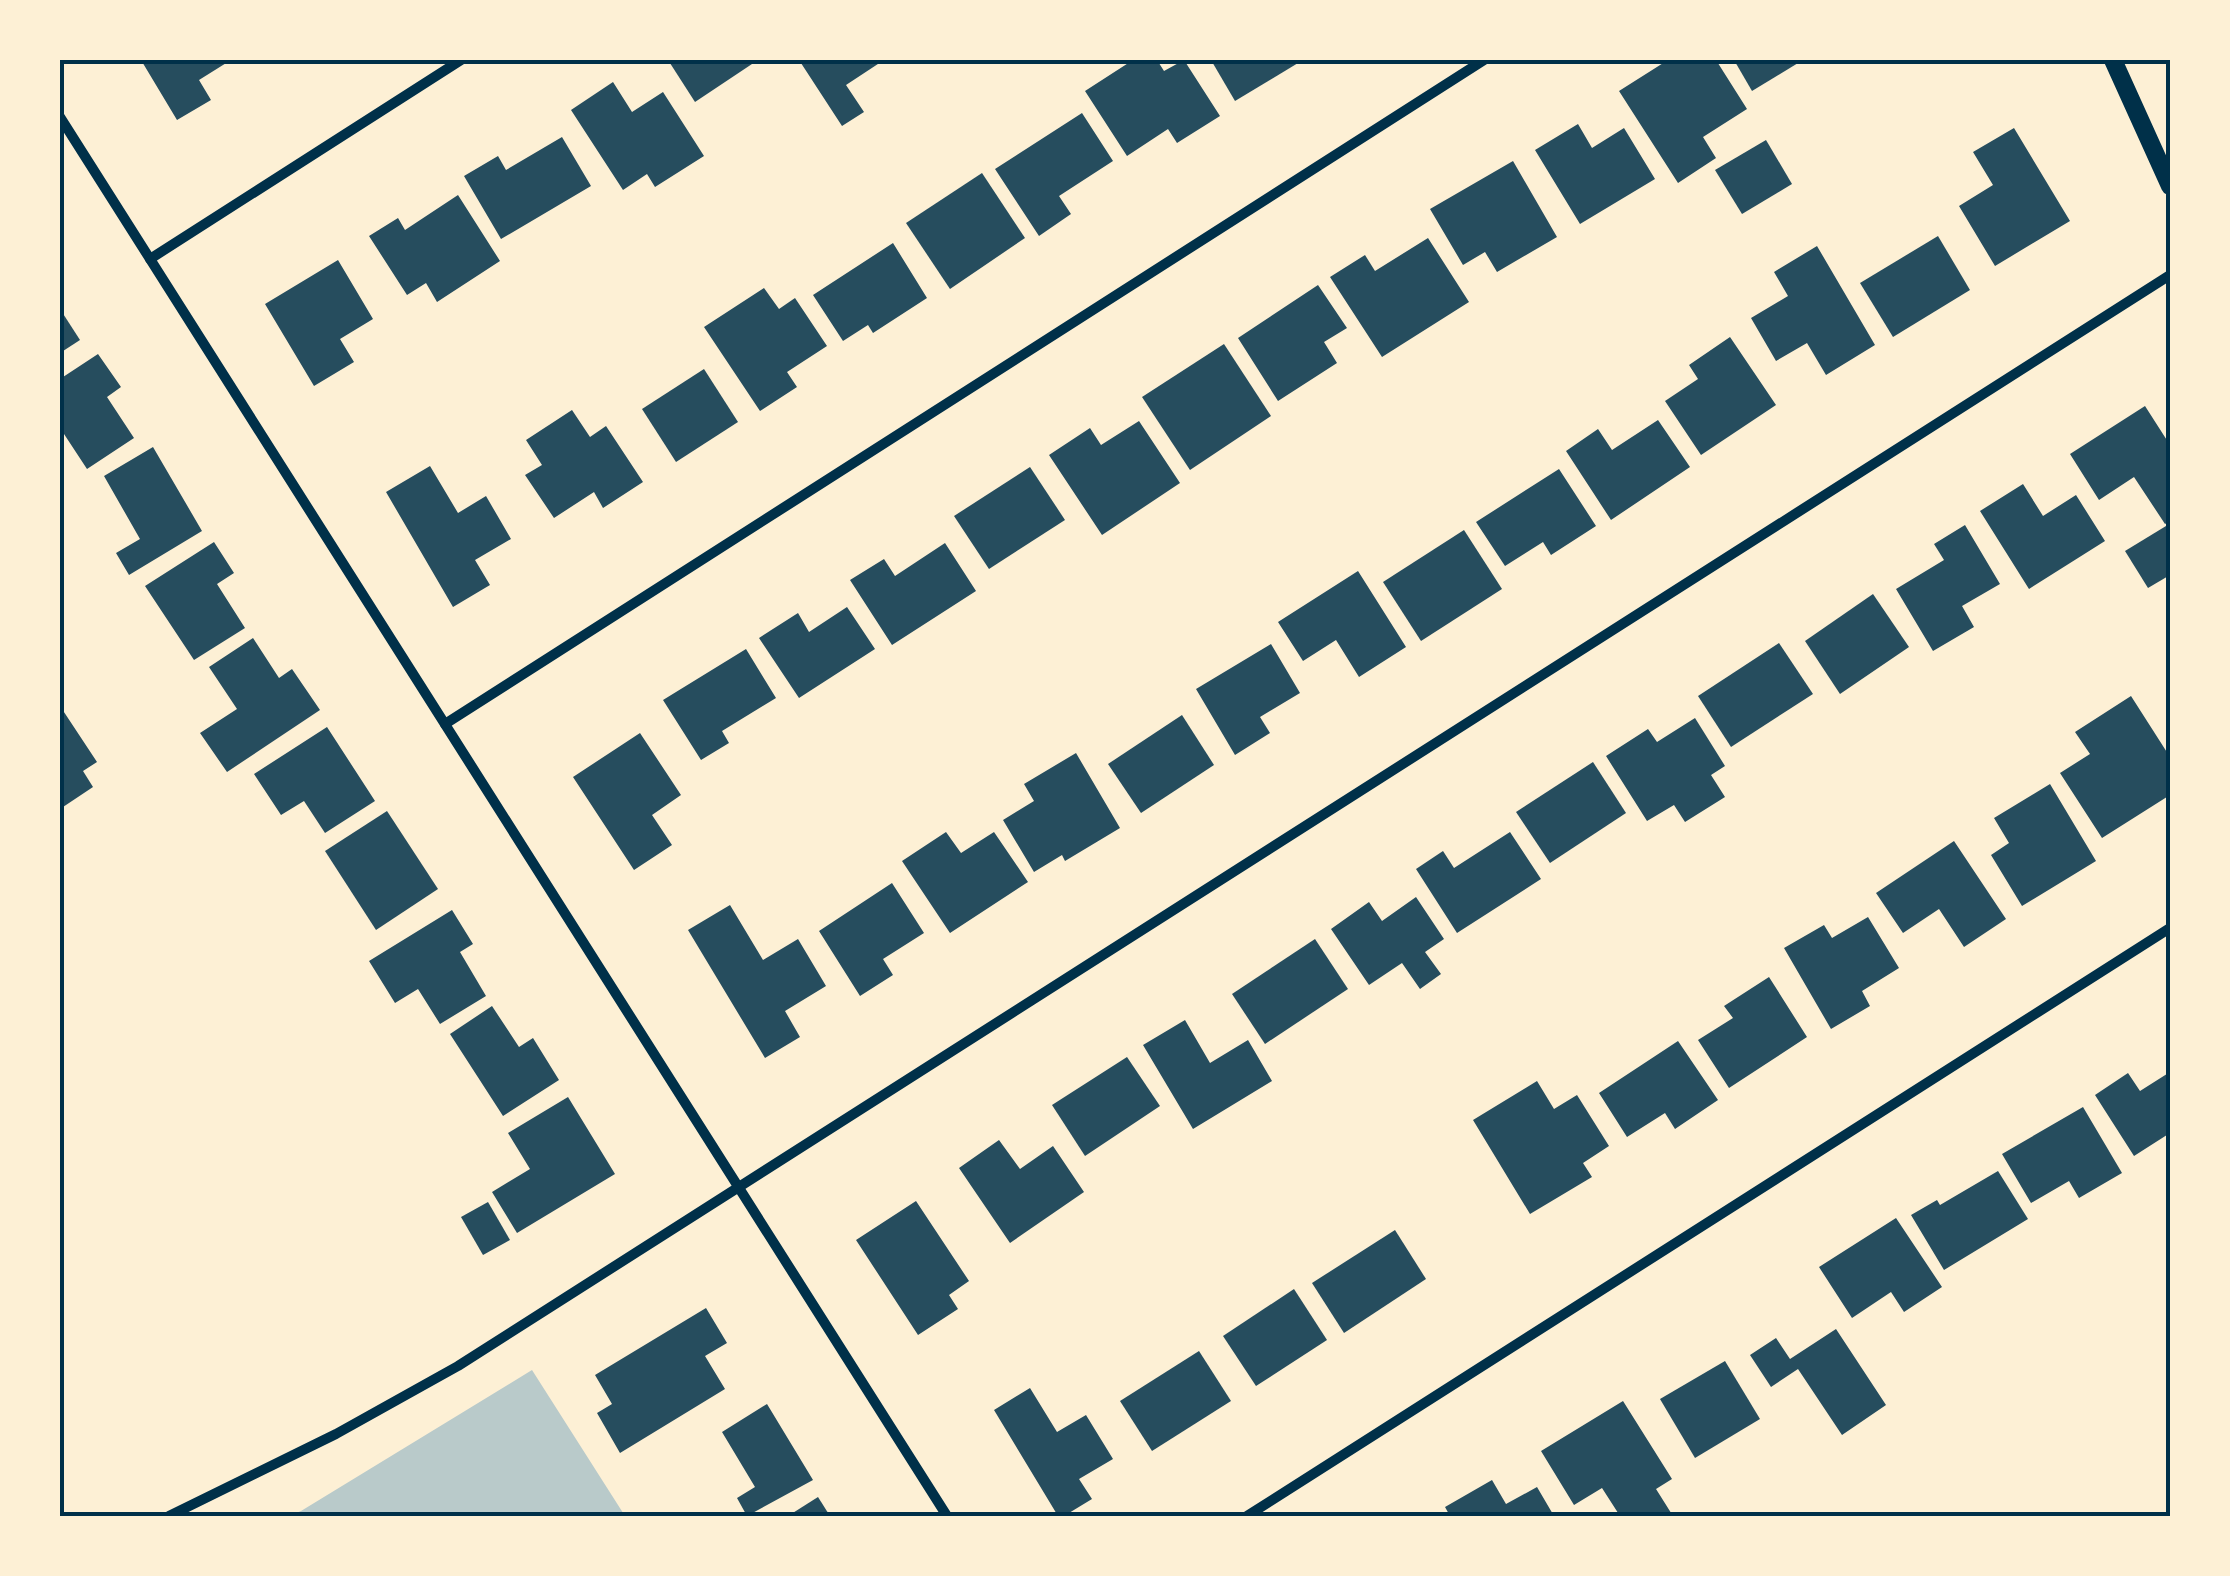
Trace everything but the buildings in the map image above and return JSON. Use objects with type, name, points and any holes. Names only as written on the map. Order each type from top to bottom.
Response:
[{"type":"street","points":[[150,259],[461,60]]},
{"type":"street","points":[[445,724],[1484,60]]},
{"type":"street","points":[[2113,60],[2170,186]]},
{"type":"street","points":[[60,117],[947,1516]]},
{"type":"street","points":[[169,1516],[336,1434],[458,1366],[2170,275]]},
{"type":"street","points":[[1247,1516],[2170,928]]},
{"type":"shaded area","points":[[532,1370],[625,1516],[289,1516],[301,1511]]}]
